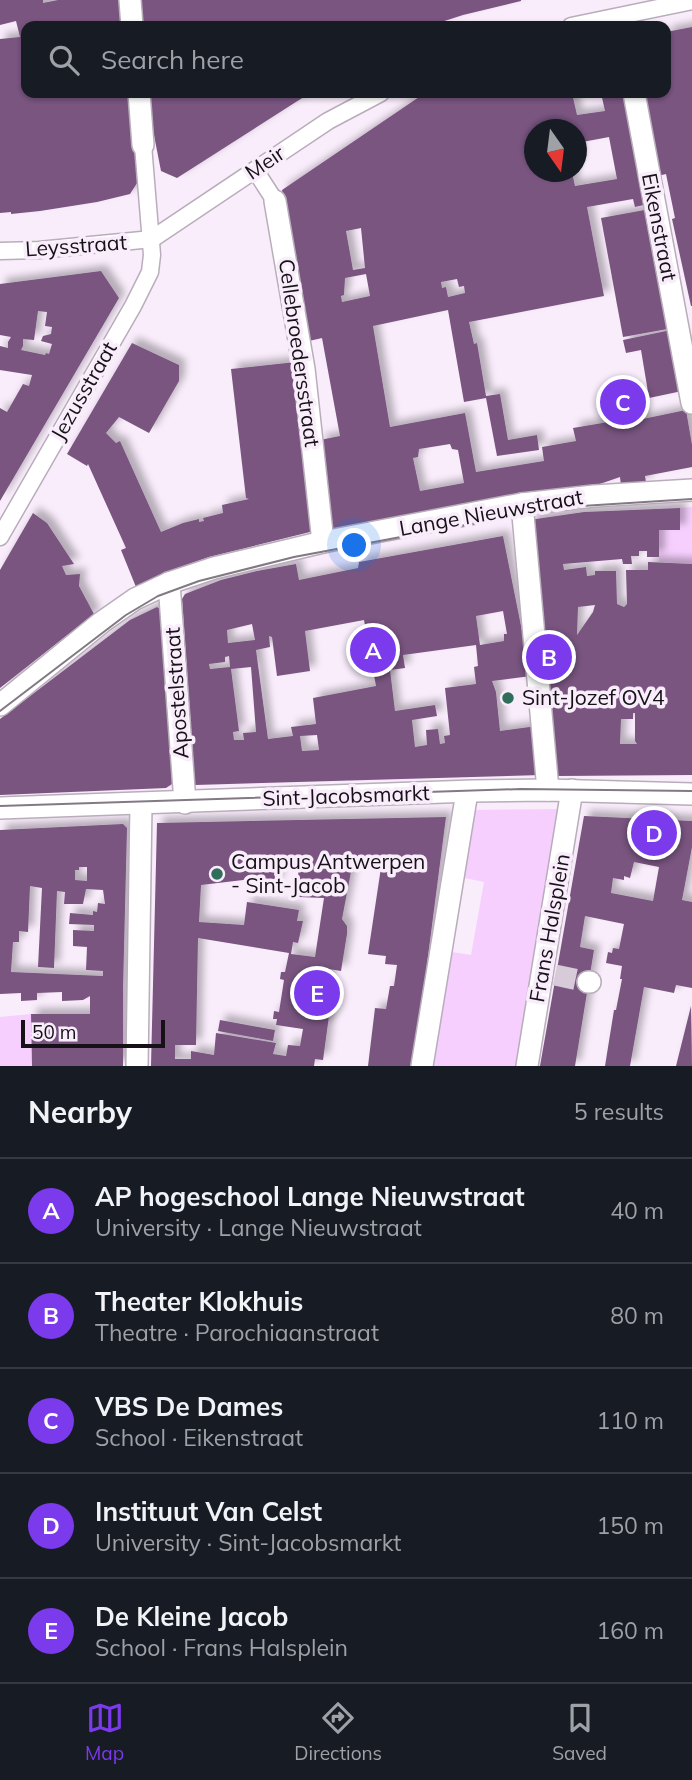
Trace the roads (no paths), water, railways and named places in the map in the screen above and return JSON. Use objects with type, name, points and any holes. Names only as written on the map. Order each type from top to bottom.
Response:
[{"type":"street","points":[[130,0],[132,21]]},
{"type":"street","points":[[611,0],[619,21],[692,1]]},
{"type":"street","points":[[139,98],[143,145]]},
{"type":"street","name":"Meir","points":[[152,239],[328,121],[372,98]]},
{"type":"street","name":"Eikenstraat","points":[[635,98],[692,404]]},
{"type":"street","name":"Jezusstraat","points":[[0,537],[143,289],[150,272],[152,239],[143,145]]},
{"type":"street","name":"Cellebroedersstraat","points":[[255,170],[275,201],[304,369],[323,542]]},
{"type":"street","name":"Leysstraat","points":[[0,250],[39,250],[152,239]]},
{"type":"street","name":"Lange Nieuwstraat","points":[[0,705],[102,622],[135,599],[169,583],[234,562],[323,542],[522,505],[594,496],[692,490]]},
{"type":"street","points":[[522,505],[548,790]]},
{"type":"street","name":"Apostelstraat","points":[[169,583],[185,803]]},
{"type":"street","name":"Sint-Jacobsmarkt","points":[[0,808],[548,790],[692,794]]},
{"type":"street","name":"Frans Halsplein","points":[[527,1066],[549,974],[572,790]]},
{"type":"street","points":[[422,1066],[467,792]]},
{"type":"street","points":[[137,1066],[141,804]]},
{"type":"tunnel","points":[[555,975],[588,982]]},
{"type":"tram line","points":[[0,711],[126,615],[158,596],[199,581],[294,557],[540,511],[692,499]]},
{"type":"tram line","points":[[0,806],[521,789],[692,791]]},
{"type":"place","name":"VBS De Dames","points":[[623,402]]},
{"type":"place","name":"AP hogeschool Lange Nieuwstraat","points":[[373,650]]},
{"type":"place","name":"Theater Klokhuis","points":[[549,657]]},
{"type":"place","name":"Sint-Jozef OV4","points":[[508,698]]},
{"type":"place","name":"Instituut Van Celst","points":[[654,833]]},
{"type":"place","name":"Campus Antwerpen - Sint-Jacob","points":[[217,874]]},
{"type":"place","name":"De Kleine Jacob","points":[[317,993]]}]
